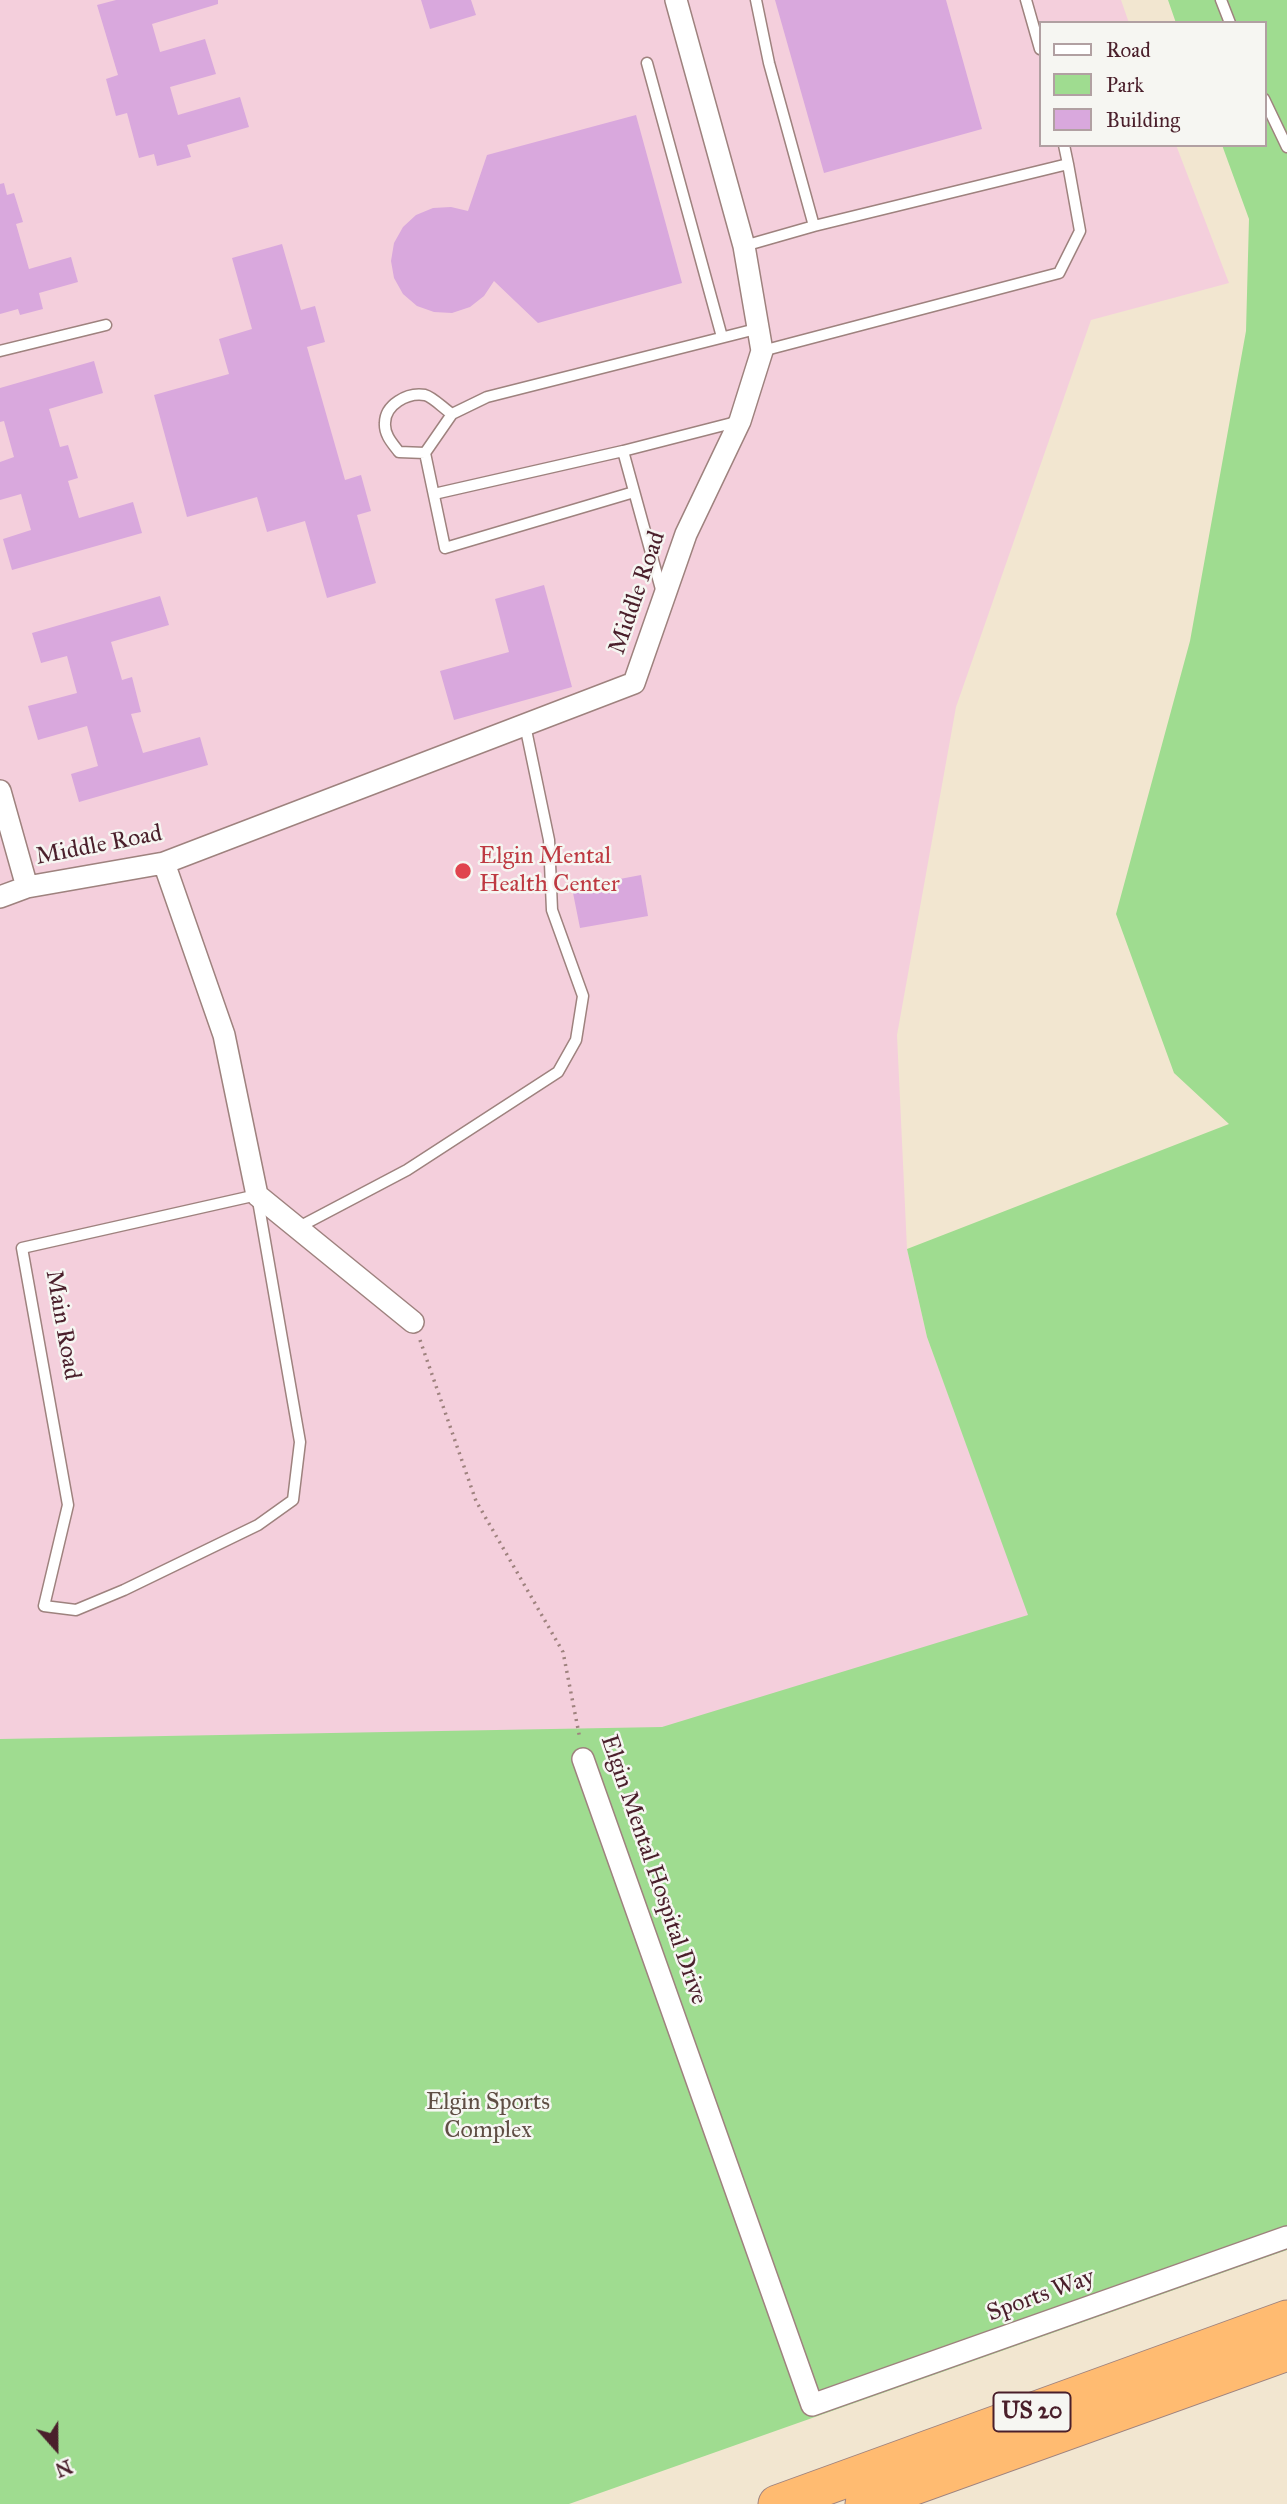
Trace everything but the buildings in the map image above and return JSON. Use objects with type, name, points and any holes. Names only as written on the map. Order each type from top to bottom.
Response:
[{"type":"highway","name":"US 20","points":[[777,2504],[1287,2319]]},
{"type":"highway","name":"US 20","points":[[864,2504],[1287,2353]]},
{"type":"street","name":"Middle Road","points":[[0,897],[27,887],[164,863],[634,683],[686,534],[740,421],[762,351],[744,246],[676,0]]},
{"type":"street","points":[[0,791],[27,887]]},
{"type":"street","points":[[164,863],[224,1035],[257,1195],[413,1322]]},
{"type":"street","name":"Elgin Mental Hospital Drive","points":[[583,1759],[812,2405]]},
{"type":"street","name":"Sports Way","points":[[812,2405],[1287,2237]]},
{"type":"lane","points":[[756,0],[769,63],[814,226]]},
{"type":"lane","points":[[1026,0],[1038,42]]},
{"type":"lane","points":[[1221,0],[1229,21]]},
{"type":"lane","points":[[647,63],[722,337]]},
{"type":"lane","points":[[1266,103],[1287,147]]},
{"type":"lane","points":[[762,351],[1059,274],[1080,232],[1064,147]]},
{"type":"lane","points":[[744,246],[814,226],[1068,164]]},
{"type":"lane","points":[[0,351],[106,325]]},
{"type":"lane","points":[[634,492],[445,548],[425,453],[452,414],[487,397],[760,328]]},
{"type":"lane","points":[[425,453],[399,452],[388,437],[384,423],[391,407],[408,396],[426,395],[452,414]]},
{"type":"lane","points":[[434,494],[740,421]]},
{"type":"lane","points":[[623,451],[663,599]]},
{"type":"lane","points":[[297,1227],[407,1170],[558,1072],[576,1041],[583,996],[552,910],[549,840],[524,725]]},
{"type":"lane","name":"Main Road","points":[[257,1195],[300,1442],[293,1500],[258,1525],[124,1590],[76,1610],[44,1606],[68,1505],[22,1248],[257,1195]]},
{"type":"path","name":"Elgin Mental Hospital Drive","points":[[413,1322],[476,1501],[563,1652],[583,1759]]},
{"type":"shaded area","name":"Elgin Mental Health Center","points":[[0,0],[1121,0],[1128,21],[1038,21],[1038,147],[1177,147],[1229,283],[1091,320],[956,707],[897,1035],[907,1249],[927,1337],[1029,1615],[583,1759],[0,1759]]},
{"type":"green space","name":"Elgin Sports Complex","points":[[1168,0],[1287,0],[1287,2250],[569,2504],[0,2504],[0,1739],[662,1727],[1028,1615],[927,1337],[907,1249],[1229,1124],[1174,1073],[1116,914],[1190,641],[1246,331],[1249,219],[1223,147],[1266,147],[1266,21],[1175,21]]},
{"type":"place","name":"Elgin Mental Health Center","points":[[463,871]]}]
